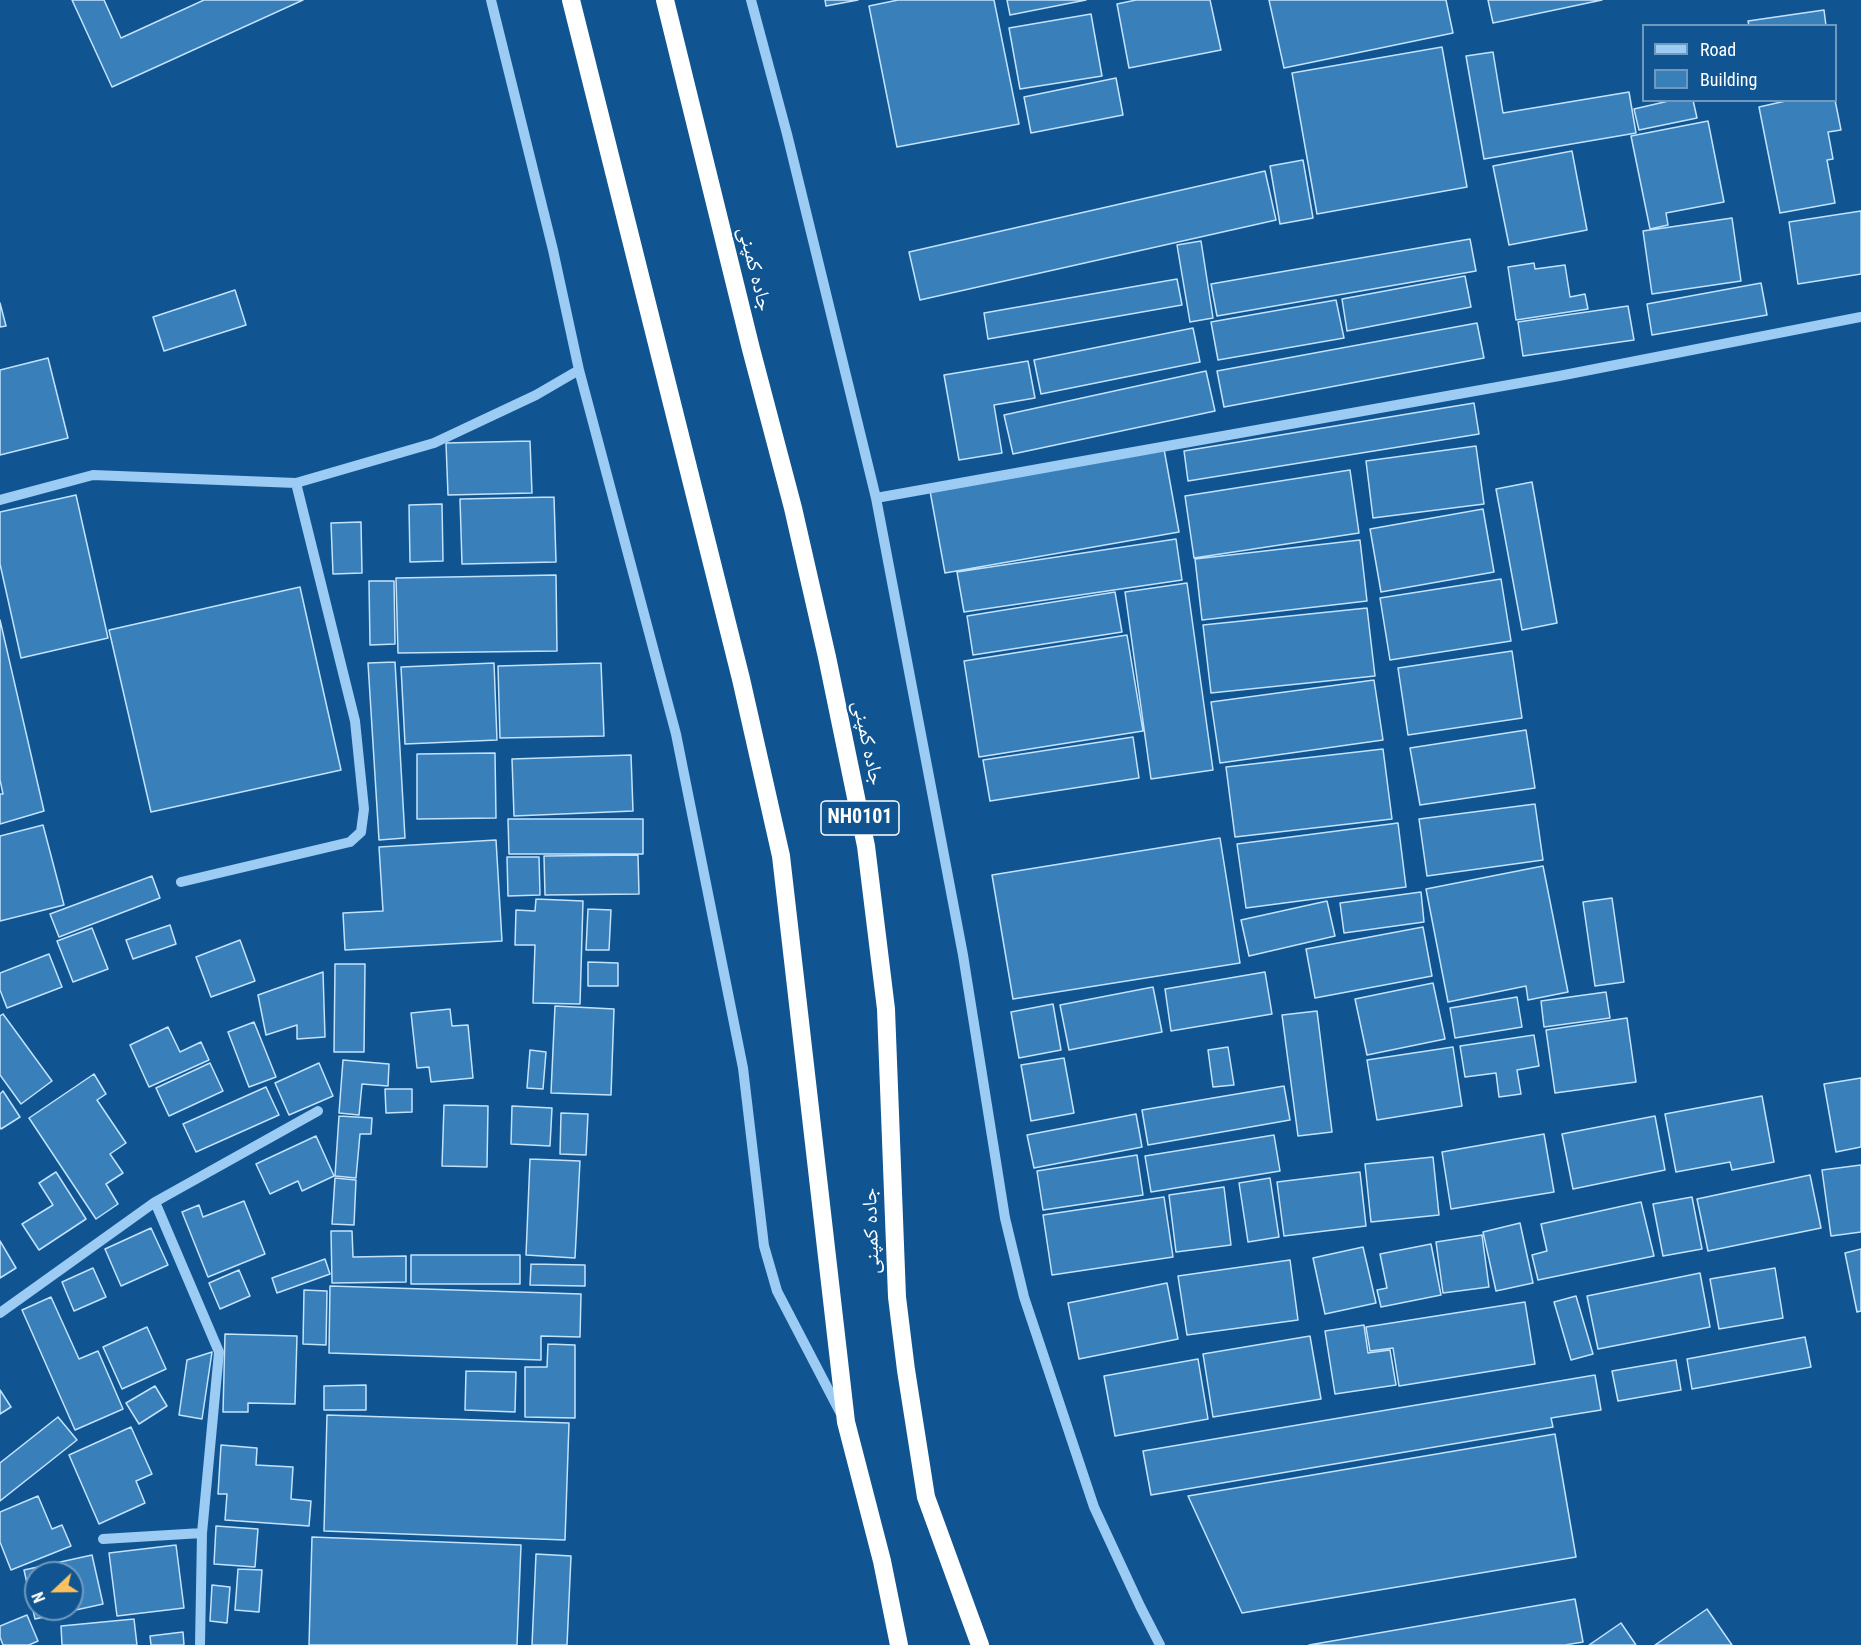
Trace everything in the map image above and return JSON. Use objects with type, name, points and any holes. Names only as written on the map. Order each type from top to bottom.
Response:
[{"type":"highway","points":[[571,0],[739,668],[781,856],[846,1422],[882,1561],[899,1645]]},
{"type":"highway","name":"جاده کمپنی","points":[[665,0],[792,508],[827,657],[866,846],[886,1009],[897,1297],[906,1370],[926,1497],[980,1645]]},
{"type":"street","points":[[491,0],[553,250],[579,370],[676,734],[743,1068],[764,1246],[777,1291],[846,1422]]},
{"type":"street","points":[[751,0],[790,146],[876,498],[963,955],[1005,1218],[1024,1297],[1094,1507],[1160,1645]]},
{"type":"street","points":[[876,498],[1860,321]]},
{"type":"street","points":[[0,500],[93,475],[296,483],[434,443],[536,395],[579,370]]},
{"type":"street","points":[[181,882],[350,842],[362,832],[364,809],[356,721],[296,483]]},
{"type":"street","points":[[0,1313],[155,1202],[318,1111]]},
{"type":"street","points":[[155,1202],[219,1352],[202,1533],[200,1645]]},
{"type":"street","points":[[104,1539],[202,1533]]},
{"type":"building","points":[[72,0],[104,0],[121,38],[204,0],[303,0],[112,87]]},
{"type":"building","points":[[825,0],[858,0],[826,6]]},
{"type":"building","points":[[898,0],[994,0],[1019,124],[897,147],[869,6]]},
{"type":"building","points":[[1007,0],[1086,0],[1010,15]]},
{"type":"building","points":[[1136,0],[1210,0],[1221,50],[1129,68],[1117,4]]},
{"type":"building","points":[[1269,0],[1446,0],[1453,33],[1284,68]]},
{"type":"building","points":[[1488,0],[1602,0],[1493,23]]},
{"type":"building","points":[[1824,10],[1826,24],[1749,24],[1748,21]]},
{"type":"building","points":[[1091,14],[1102,76],[1020,89],[1009,28]]},
{"type":"building","points":[[1442,47],[1467,187],[1317,214],[1292,73]]},
{"type":"building","points":[[1493,52],[1503,113],[1629,92],[1636,133],[1484,159],[1466,56]]},
{"type":"building","points":[[1116,78],[1123,115],[1031,133],[1024,97]]},
{"type":"building","points":[[1664,102],[1693,102],[1697,118],[1639,130],[1634,109]]},
{"type":"building","points":[[1781,102],[1835,102],[1841,130],[1828,132],[1833,159],[1827,160],[1835,203],[1780,213],[1759,107]]},
{"type":"building","points":[[1708,121],[1724,202],[1666,213],[1668,225],[1650,229],[1631,136]]},
{"type":"building","points":[[1572,151],[1587,230],[1509,245],[1493,166]]},
{"type":"building","points":[[1303,160],[1313,218],[1280,224],[1270,166]]},
{"type":"building","points":[[1265,171],[1276,220],[920,300],[909,252]]},
{"type":"building","points":[[1861,211],[1861,274],[1798,284],[1789,222]]},
{"type":"building","points":[[1732,218],[1741,281],[1652,294],[1643,231]]},
{"type":"building","points":[[1470,239],[1476,271],[1217,316],[1211,284]]},
{"type":"building","points":[[1201,241],[1213,318],[1190,322],[1177,245]]},
{"type":"building","points":[[1534,263],[1535,269],[1565,265],[1570,297],[1585,294],[1588,309],[1516,320],[1508,267]]},
{"type":"building","points":[[1465,276],[1471,307],[1347,331],[1342,299]]},
{"type":"building","points":[[1177,279],[1182,305],[988,339],[984,313]]},
{"type":"building","points":[[1761,283],[1767,315],[1652,335],[1647,304]]},
{"type":"building","points":[[235,290],[246,325],[164,351],[153,317]]},
{"type":"building","points":[[1336,300],[1344,338],[1218,360],[1211,322]]},
{"type":"building","points":[[0,303],[6,326],[0,327]]},
{"type":"building","points":[[1628,306],[1634,340],[1523,356],[1518,322]]},
{"type":"building","points":[[1477,323],[1484,358],[1224,407],[1217,371]]},
{"type":"building","points":[[1193,328],[1200,362],[1041,394],[1034,360]]},
{"type":"building","points":[[48,358],[68,438],[0,455],[0,370]]},
{"type":"building","points":[[1028,361],[1035,398],[994,405],[1002,453],[959,460],[944,375]]},
{"type":"building","points":[[1206,371],[1215,411],[1013,454],[1004,415]]},
{"type":"building","points":[[1474,403],[1479,434],[1188,481],[1184,451]]},
{"type":"building","points":[[530,441],[532,493],[448,495],[446,443]]},
{"type":"building","points":[[1476,446],[1484,504],[1373,518],[1366,461]]},
{"type":"building","points":[[1164,449],[1179,532],[945,573],[930,491]]},
{"type":"building","points":[[1350,470],[1359,533],[1194,558],[1185,496]]},
{"type":"building","points":[[1532,482],[1557,623],[1522,630],[1496,489]]},
{"type":"building","points":[[76,495],[108,638],[21,658],[0,564],[0,512]]},
{"type":"building","points":[[554,497],[556,562],[462,564],[460,499]]},
{"type":"building","points":[[442,504],[443,561],[410,562],[409,505]]},
{"type":"building","points":[[1483,509],[1494,572],[1381,592],[1370,529]]},
{"type":"building","points":[[361,522],[362,573],[333,574],[331,523]]},
{"type":"building","points":[[1176,539],[1182,580],[964,612],[957,572]]},
{"type":"building","points":[[1360,540],[1367,601],[1202,620],[1195,559]]},
{"type":"building","points":[[556,575],[557,651],[398,653],[396,578]]},
{"type":"building","points":[[1501,579],[1511,641],[1390,660],[1380,598]]},
{"type":"building","points":[[369,581],[394,581],[395,644],[370,645]]},
{"type":"building","points":[[1187,583],[1213,770],[1151,779],[1125,592]]},
{"type":"building","points":[[300,587],[341,770],[151,812],[109,630]]},
{"type":"building","points":[[1115,592],[1122,632],[973,655],[967,616]]},
{"type":"building","points":[[1367,608],[1375,676],[1211,693],[1203,625]]},
{"type":"building","points":[[0,620],[44,811],[0,824],[0,794],[3,794],[0,780]]},
{"type":"building","points":[[1127,635],[1143,731],[979,757],[964,661]]},
{"type":"building","points":[[1512,651],[1522,718],[1408,735],[1398,668]]},
{"type":"building","points":[[395,662],[405,838],[379,840],[368,663]]},
{"type":"building","points":[[494,663],[497,740],[405,744],[401,667]]},
{"type":"building","points":[[601,663],[604,736],[500,738],[498,666]]},
{"type":"building","points":[[1374,680],[1383,740],[1220,763],[1211,702]]},
{"type":"building","points":[[1526,730],[1535,788],[1420,805],[1410,748]]},
{"type":"building","points":[[1133,737],[1139,778],[990,801],[983,760]]},
{"type":"building","points":[[1383,749],[1392,819],[1235,837],[1226,767]]},
{"type":"building","points":[[495,753],[496,818],[417,819],[417,754]]},
{"type":"building","points":[[631,755],[633,811],[514,816],[512,759]]},
{"type":"building","points":[[1535,804],[1543,860],[1427,876],[1419,819]]},
{"type":"building","points":[[508,819],[643,819],[643,854],[509,854]]},
{"type":"building","points":[[1398,823],[1406,887],[1246,908],[1237,844]]},
{"type":"building","points":[[43,825],[64,905],[0,921],[0,836]]},
{"type":"building","points":[[1220,838],[1240,963],[1013,999],[992,875]]},
{"type":"building","points":[[496,840],[502,941],[345,950],[343,913],[383,911],[379,847]]},
{"type":"building","points":[[638,855],[639,894],[545,895],[544,856]]},
{"type":"building","points":[[507,857],[539,857],[540,895],[508,896]]},
{"type":"building","points":[[1543,866],[1568,992],[1528,1000],[1526,986],[1448,1002],[1426,889]]},
{"type":"building","points":[[152,876],[160,898],[59,937],[50,914]]},
{"type":"building","points":[[1421,892],[1424,922],[1344,933],[1340,903]]},
{"type":"building","points":[[1612,898],[1624,982],[1595,986],[1583,902]]},
{"type":"building","points":[[536,899],[583,901],[580,1004],[533,1003],[535,945],[515,945],[516,910],[535,911]]},
{"type":"building","points":[[1327,901],[1335,936],[1249,956],[1241,920]]},
{"type":"building","points":[[588,909],[611,910],[609,950],[586,950]]},
{"type":"building","points":[[170,925],[176,944],[133,959],[126,940]]},
{"type":"building","points":[[1423,927],[1432,976],[1315,998],[1306,949]]},
{"type":"building","points":[[92,928],[108,969],[73,982],[57,941]]},
{"type":"building","points":[[240,940],[255,981],[211,997],[196,957]]},
{"type":"building","points":[[49,954],[62,987],[7,1008],[0,990],[0,973]]},
{"type":"building","points":[[588,962],[618,963],[618,986],[588,986]]},
{"type":"building","points":[[335,964],[365,964],[364,1052],[334,1052]]},
{"type":"building","points":[[323,972],[325,1037],[297,1039],[297,1025],[266,1035],[258,995]]},
{"type":"building","points":[[1265,972],[1272,1014],[1171,1031],[1165,989]]},
{"type":"building","points":[[1433,983],[1445,1039],[1367,1055],[1355,999]]},
{"type":"building","points":[[1153,987],[1162,1032],[1069,1050],[1060,1005]]},
{"type":"building","points":[[1606,992],[1610,1018],[1544,1027],[1541,1001]]},
{"type":"building","points":[[1517,997],[1522,1027],[1455,1038],[1450,1008]]},
{"type":"building","points":[[1053,1004],[1061,1050],[1019,1058],[1011,1012]]},
{"type":"building","points":[[555,1006],[614,1009],[611,1095],[551,1093]]},
{"type":"building","points":[[450,1009],[452,1026],[468,1025],[473,1078],[431,1082],[429,1067],[417,1068],[411,1013]]},
{"type":"building","points":[[1317,1011],[1332,1132],[1298,1136],[1282,1015]]},
{"type":"building","points":[[3,1014],[52,1081],[21,1104],[0,1075],[0,1016]]},
{"type":"building","points":[[1627,1018],[1636,1082],[1555,1093],[1546,1030]]},
{"type":"building","points":[[254,1022],[276,1077],[249,1087],[228,1032]]},
{"type":"building","points":[[168,1027],[180,1052],[201,1042],[209,1060],[149,1087],[130,1045]]},
{"type":"building","points":[[1534,1035],[1539,1066],[1517,1070],[1521,1094],[1499,1097],[1496,1073],[1465,1077],[1460,1046]]},
{"type":"building","points":[[1228,1047],[1234,1085],[1213,1087],[1208,1050]]},
{"type":"building","points":[[1453,1047],[1462,1106],[1377,1120],[1367,1060]]},
{"type":"building","points":[[530,1050],[546,1052],[543,1089],[527,1088]]},
{"type":"building","points":[[1064,1058],[1074,1113],[1031,1121],[1021,1065]]},
{"type":"building","points":[[343,1060],[389,1064],[388,1086],[362,1084],[359,1115],[339,1113]]},
{"type":"building","points":[[210,1063],[223,1091],[169,1116],[156,1088]]},
{"type":"building","points":[[319,1063],[333,1096],[289,1115],[275,1083]]},
{"type":"building","points":[[94,1074],[106,1094],[97,1100],[126,1143],[110,1154],[123,1173],[106,1184],[118,1204],[96,1219],[29,1118]]},
{"type":"building","points":[[1861,1078],[1861,1147],[1836,1152],[1824,1084]]},
{"type":"building","points":[[1284,1086],[1290,1120],[1148,1145],[1142,1110]]},
{"type":"building","points":[[266,1087],[279,1115],[196,1152],[183,1124]]},
{"type":"building","points":[[385,1089],[412,1089],[412,1112],[386,1113]]},
{"type":"building","points":[[3,1091],[20,1117],[1,1129],[0,1094]]},
{"type":"building","points":[[1762,1096],[1774,1162],[1732,1170],[1730,1162],[1676,1172],[1665,1114]]},
{"type":"building","points":[[444,1105],[488,1106],[487,1167],[442,1166]]},
{"type":"building","points":[[512,1106],[552,1108],[550,1146],[511,1144]]},
{"type":"building","points":[[561,1113],[588,1114],[586,1155],[560,1154]]},
{"type":"building","points":[[1136,1114],[1142,1147],[1034,1168],[1027,1135]]},
{"type":"building","points":[[339,1116],[372,1118],[371,1134],[360,1134],[356,1178],[335,1176]]},
{"type":"building","points":[[1655,1116],[1665,1170],[1573,1189],[1562,1134]]},
{"type":"building","points":[[1544,1134],[1554,1192],[1451,1209],[1442,1152]]},
{"type":"building","points":[[1274,1135],[1280,1171],[1151,1192],[1145,1156]]},
{"type":"building","points":[[316,1136],[334,1176],[302,1191],[298,1181],[270,1194],[256,1164]]},
{"type":"building","points":[[1137,1155],[1143,1195],[1043,1210],[1037,1171]]},
{"type":"building","points":[[1433,1157],[1439,1215],[1371,1222],[1365,1164]]},
{"type":"building","points":[[530,1159],[580,1161],[575,1258],[526,1255]]},
{"type":"building","points":[[1861,1165],[1861,1232],[1831,1236],[1822,1170]]},
{"type":"building","points":[[56,1172],[86,1219],[39,1250],[22,1224],[53,1205],[39,1183]]},
{"type":"building","points":[[1360,1172],[1366,1226],[1284,1236],[1277,1182]]},
{"type":"building","points":[[1810,1175],[1821,1228],[1708,1251],[1697,1199]]},
{"type":"building","points":[[335,1178],[356,1180],[354,1225],[332,1224]]},
{"type":"building","points":[[1270,1178],[1279,1237],[1248,1242],[1239,1183]]},
{"type":"building","points":[[1224,1187],[1231,1245],[1176,1252],[1169,1195]]},
{"type":"building","points":[[1164,1197],[1173,1257],[1052,1275],[1043,1215]]},
{"type":"building","points":[[1692,1197],[1702,1249],[1663,1256],[1653,1204]]},
{"type":"building","points":[[244,1201],[265,1254],[208,1277],[182,1212],[199,1205],[203,1217]]},
{"type":"building","points":[[1641,1202],[1654,1256],[1538,1280],[1532,1255],[1547,1251],[1541,1224]]},
{"type":"building","points":[[1520,1223],[1533,1283],[1496,1291],[1483,1232]]},
{"type":"building","points":[[151,1228],[168,1265],[121,1286],[105,1249]]},
{"type":"building","points":[[331,1231],[352,1231],[353,1257],[406,1256],[406,1282],[332,1283]]},
{"type":"building","points":[[1482,1235],[1489,1287],[1443,1293],[1436,1242]]},
{"type":"building","points":[[0,1241],[16,1268],[0,1278]]},
{"type":"building","points":[[1431,1244],[1441,1295],[1381,1307],[1377,1290],[1387,1288],[1380,1254]]},
{"type":"building","points":[[1363,1247],[1376,1303],[1325,1314],[1313,1258]]},
{"type":"building","points":[[1861,1249],[1861,1311],[1857,1312],[1845,1253]]},
{"type":"building","points":[[411,1255],[520,1255],[520,1284],[411,1284]]},
{"type":"building","points":[[325,1259],[330,1274],[277,1293],[272,1278]]},
{"type":"building","points":[[1290,1260],[1298,1320],[1187,1335],[1178,1276]]},
{"type":"building","points":[[531,1264],[585,1265],[585,1286],[530,1285]]},
{"type":"building","points":[[93,1268],[106,1297],[74,1311],[62,1282]]},
{"type":"building","points":[[1775,1268],[1783,1318],[1719,1329],[1710,1279]]},
{"type":"building","points":[[239,1270],[250,1296],[220,1309],[209,1283]]},
{"type":"building","points":[[1700,1273],[1710,1327],[1598,1349],[1587,1296]]},
{"type":"building","points":[[1167,1283],[1178,1339],[1079,1359],[1068,1303]]},
{"type":"building","points":[[330,1286],[581,1294],[580,1337],[541,1336],[541,1360],[329,1353]]},
{"type":"building","points":[[304,1290],[327,1291],[326,1345],[303,1344]]},
{"type":"building","points":[[1576,1296],[1593,1354],[1571,1360],[1554,1302]]},
{"type":"building","points":[[51,1297],[79,1359],[98,1351],[123,1409],[75,1430],[22,1310]]},
{"type":"building","points":[[1525,1302],[1535,1364],[1399,1386],[1393,1348],[1370,1351],[1366,1327]]},
{"type":"building","points":[[1364,1325],[1368,1353],[1390,1350],[1396,1385],[1335,1394],[1325,1331]]},
{"type":"building","points":[[147,1327],[166,1369],[122,1389],[103,1347]]},
{"type":"building","points":[[225,1334],[297,1336],[295,1404],[248,1403],[248,1412],[223,1412]]},
{"type":"building","points":[[1310,1336],[1321,1399],[1213,1417],[1203,1354]]},
{"type":"building","points":[[1805,1337],[1811,1367],[1692,1389],[1687,1359]]},
{"type":"building","points":[[548,1344],[575,1345],[575,1418],[525,1417],[525,1367],[547,1367]]},
{"type":"building","points":[[212,1352],[202,1419],[179,1415],[187,1360]]},
{"type":"building","points":[[1198,1359],[1208,1419],[1115,1436],[1104,1376]]},
{"type":"building","points":[[1676,1360],[1681,1390],[1618,1401],[1612,1371]]},
{"type":"building","points":[[466,1371],[516,1372],[515,1412],[465,1410]]},
{"type":"building","points":[[1595,1375],[1601,1410],[1551,1418],[1553,1427],[1151,1495],[1143,1451]]},
{"type":"building","points":[[366,1385],[366,1410],[324,1410],[324,1386]]},
{"type":"building","points":[[155,1386],[167,1406],[139,1424],[126,1403]]},
{"type":"building","points":[[0,1390],[11,1407],[0,1414]]},
{"type":"building","points":[[327,1415],[569,1423],[565,1540],[324,1531]]},
{"type":"building","points":[[58,1417],[77,1440],[0,1501],[0,1463]]},
{"type":"building","points":[[131,1427],[152,1474],[136,1481],[145,1503],[99,1524],[69,1455]]},
{"type":"building","points":[[1555,1434],[1576,1557],[1242,1613],[1188,1496]]},
{"type":"building","points":[[221,1445],[257,1448],[256,1465],[293,1467],[291,1499],[311,1501],[309,1526],[225,1520],[227,1494],[218,1494]]},
{"type":"building","points":[[38,1496],[52,1529],[62,1525],[71,1546],[34,1561],[24,1561],[24,1565],[11,1570],[0,1542],[0,1512]]},
{"type":"building","points":[[216,1526],[258,1529],[255,1567],[214,1564]]},
{"type":"building","points":[[312,1537],[521,1545],[517,1645],[309,1645]]},
{"type":"building","points":[[176,1545],[184,1608],[117,1616],[109,1553]]},
{"type":"building","points":[[536,1554],[571,1556],[567,1645],[532,1645]]},
{"type":"building","points":[[92,1555],[103,1604],[84,1608],[84,1561],[65,1561]]},
{"type":"building","points":[[238,1569],[262,1570],[259,1612],[235,1610]]},
{"type":"building","points":[[212,1585],[230,1587],[227,1623],[210,1621]]},
{"type":"building","points":[[1575,1599],[1583,1642],[1565,1645],[1309,1645]]},
{"type":"building","points":[[1707,1609],[1732,1645],[1655,1645]]},
{"type":"building","points":[[24,1616],[24,1621],[30,1621],[38,1641],[29,1645],[3,1645],[0,1626]]},
{"type":"building","points":[[134,1619],[137,1645],[62,1645],[61,1626]]},
{"type":"building","points":[[1621,1623],[1636,1645],[1589,1645]]},
{"type":"building","points":[[183,1632],[184,1645],[151,1645],[150,1636]]}]
